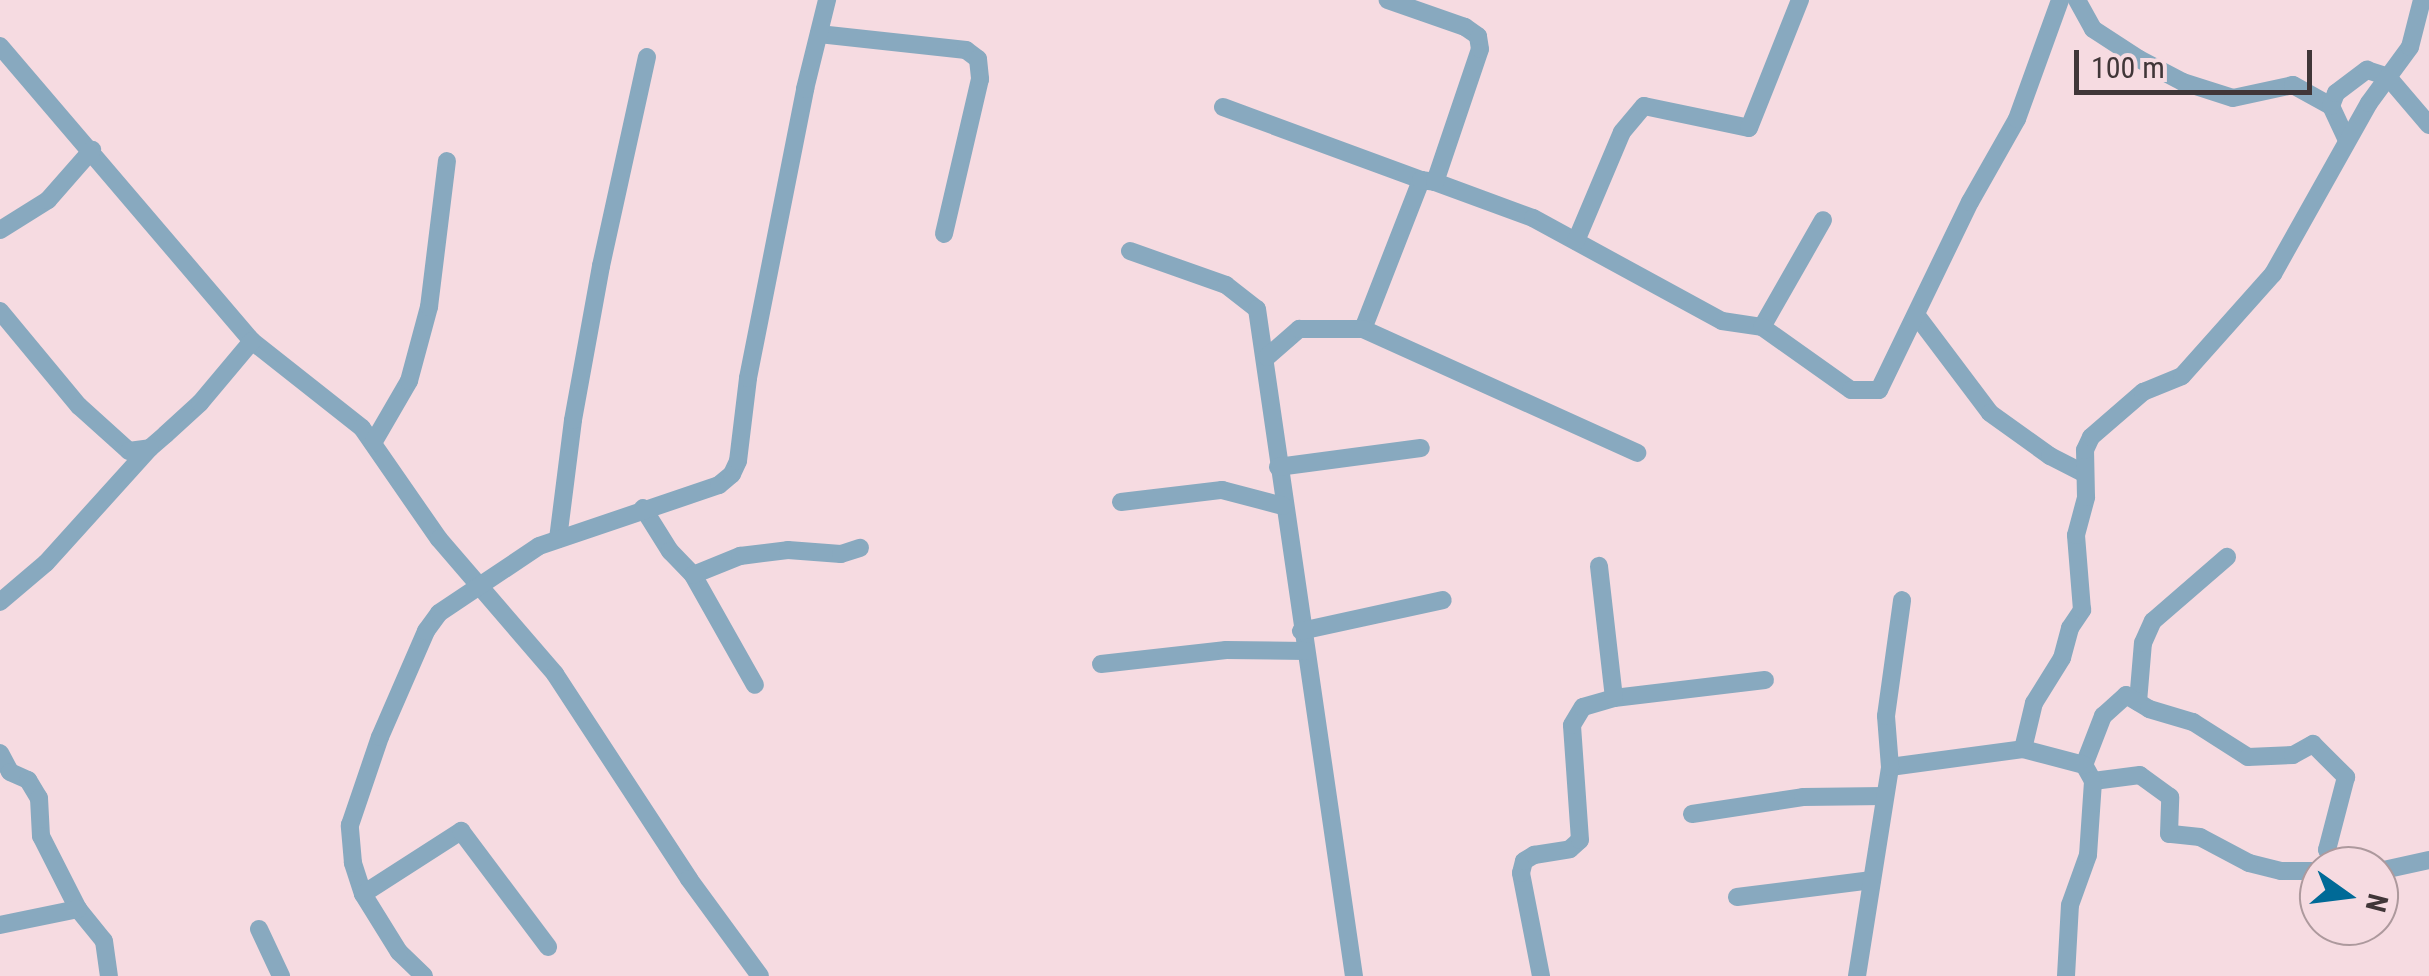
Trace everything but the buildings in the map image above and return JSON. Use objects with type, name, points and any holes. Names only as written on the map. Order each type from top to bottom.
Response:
[{"type":"street","points":[[424,976],[399,952],[363,894],[352,863],[350,825],[380,738],[426,631],[439,613],[482,588],[539,546],[643,508],[720,486],[738,461],[748,378],[827,0]]},
{"type":"street","points":[[1364,329],[1480,48],[1478,36],[1388,0]]},
{"type":"street","points":[[1576,242],[1622,132],[1644,106],[1749,128],[1800,0]]},
{"type":"street","points":[[1224,108],[1533,218],[1722,321],[1762,326],[1851,390],[1879,390],[1970,202],[2018,119],[2060,0]]},
{"type":"street","points":[[2077,0],[2093,30],[2183,82],[2233,98],[2293,85],[2331,106],[2348,140]]},
{"type":"street","points":[[2023,750],[2034,703],[2062,658],[2070,628],[2082,610],[2076,535],[2086,497],[2085,450],[2102,425],[2144,392],[2182,376],[2273,274],[2348,140],[2410,47],[2422,0]]},
{"type":"street","points":[[819,34],[966,50],[978,59],[980,80],[944,234]]},
{"type":"street","points":[[1,48],[252,341],[329,398],[374,443],[439,539],[555,674],[689,879],[760,976]]},
{"type":"street","points":[[558,539],[590,324],[620,164],[647,58]]},
{"type":"street","points":[[2331,106],[2336,93],[2366,70],[2388,77],[2429,125]]},
{"type":"street","points":[[0,230],[48,200],[92,150]]},
{"type":"street","points":[[374,443],[408,381],[429,306],[447,161]]},
{"type":"street","points":[[1762,326],[1823,220]]},
{"type":"street","points":[[1130,251],[1241,294],[1257,309],[1267,356],[1283,506],[1354,976]]},
{"type":"street","points":[[0,310],[80,406],[122,448],[150,448]]},
{"type":"street","points":[[1917,316],[1990,412],[2050,456],[2085,474]]},
{"type":"street","points":[[1267,356],[1299,329],[1364,329],[1637,452]]},
{"type":"street","points":[[0,602],[46,563],[150,448],[200,403],[252,341]]},
{"type":"street","points":[[1278,468],[1420,448]]},
{"type":"street","points":[[1121,502],[1222,490],[1283,506]]},
{"type":"street","points":[[643,508],[670,552],[693,575],[755,684]]},
{"type":"street","points":[[693,575],[740,556],[788,550],[841,554],[860,548]]},
{"type":"street","points":[[2138,702],[2144,642],[2152,621],[2227,557]]},
{"type":"street","points":[[1600,566],[1614,698]]},
{"type":"street","points":[[1301,631],[1443,600]]},
{"type":"street","points":[[1857,976],[1890,767],[1886,716],[1902,600]]},
{"type":"street","points":[[1100,664],[1226,650],[1306,651]]},
{"type":"street","points":[[1541,976],[1520,873],[1524,861],[1534,855],[1570,850],[1580,840],[1572,725],[1583,707],[1614,698],[1764,680]]},
{"type":"street","points":[[2066,976],[2070,905],[2088,855],[2088,773],[2104,716],[2126,696],[2193,722],[2248,757],[2293,755],[2313,744],[2346,777],[2328,846]]},
{"type":"street","points":[[1890,767],[2023,750],[2088,773],[2140,775],[2170,797],[2170,834],[2200,837],[2249,863],[2299,871]]},
{"type":"street","points":[[0,753],[10,772],[28,780],[39,798],[42,836],[78,909],[104,941],[108,976]]},
{"type":"street","points":[[1692,814],[1802,797],[1885,796]]},
{"type":"street","points":[[363,894],[461,832],[548,946]]},
{"type":"street","points":[[2399,867],[2429,860]]},
{"type":"street","points":[[1737,897],[1872,880]]},
{"type":"street","points":[[0,925],[78,909]]},
{"type":"street","points":[[259,929],[281,976]]}]
